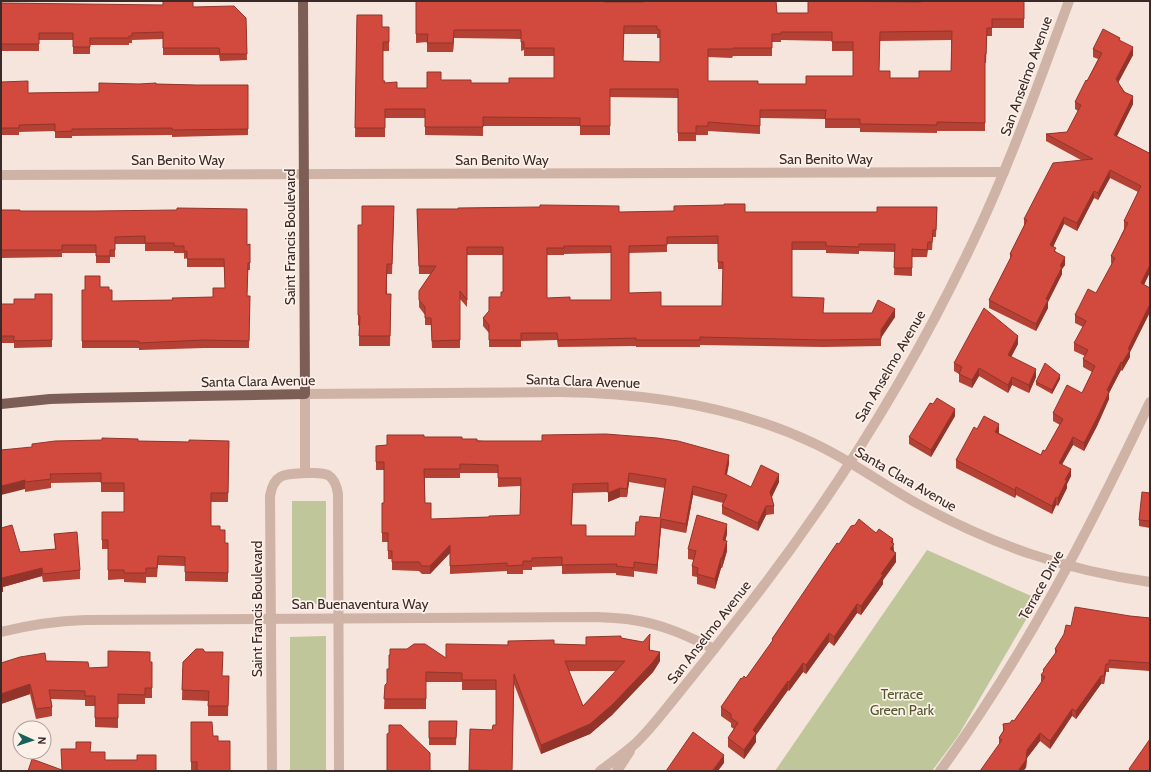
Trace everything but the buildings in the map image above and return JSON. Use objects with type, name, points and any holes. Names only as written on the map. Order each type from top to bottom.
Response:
[{"type":"main road","name":"Saint Francis Boulevard","points":[[303,1],[305,394]]},
{"type":"main road","name":"Santa Clara Avenue","points":[[1,404],[22,401],[77,398],[305,394]]},
{"type":"street","name":"San Anselmo Avenue","points":[[617,771],[636,744],[714,649],[784,559],[850,462],[882,409],[937,312],[977,233],[1004,172],[1040,82],[1068,1]]},
{"type":"street","name":"San Benito Way","points":[[1,175],[1004,172]]},
{"type":"street","name":"Santa Clara Avenue","points":[[305,394],[596,392],[639,396],[683,403],[724,412],[770,425],[812,442],[850,462],[917,503],[953,522],[1030,555],[1068,567],[1150,582]]},
{"type":"street","name":"Saint Francis Boulevard","points":[[305,394],[305,473]]},
{"type":"street","name":"Terrace Drive","points":[[940,771],[992,696],[1068,567],[1114,478],[1150,402]]},
{"type":"street","name":"Saint Francis Boulevard","points":[[272,771],[270,496],[275,481],[280,476],[287,474],[323,473],[329,475],[334,480],[337,486],[338,502],[339,771]]},
{"type":"street","name":"San Buenaventura Way","points":[[1,632],[54,621],[85,620],[599,617],[633,620],[664,627],[691,637],[714,649]]},
{"type":"street","name":"San Anselmo Avenue","points":[[600,771],[636,744]]},
{"type":"green space","points":[[292,501],[326,501],[326,604],[292,604]]},
{"type":"green space","name":"Terrace Green Park","points":[[927,550],[1038,599],[958,736],[932,771],[775,771]]},
{"type":"green space","points":[[326,636],[326,771],[290,771],[290,637]]}]
